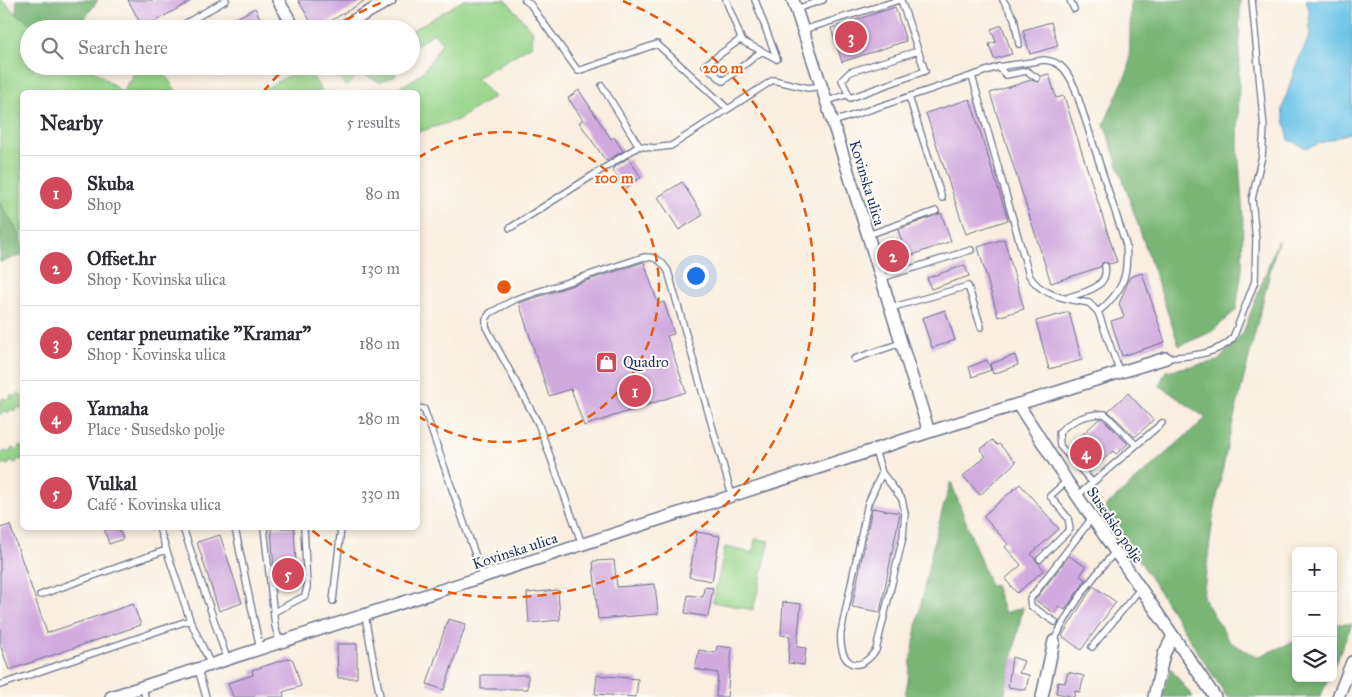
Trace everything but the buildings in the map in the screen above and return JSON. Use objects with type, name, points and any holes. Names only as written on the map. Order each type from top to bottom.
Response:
[{"type":"street","points":[[278,0],[287,20]]},
{"type":"street","points":[[354,20],[390,0]]},
{"type":"street","name":"Kovinska ulica","points":[[794,4],[822,86],[928,432]]},
{"type":"street","name":"Kovinska ulica","points":[[111,697],[144,692],[227,659],[928,432],[1166,358]]},
{"type":"street","name":"Susedsko polje","points":[[1018,404],[1077,496],[1215,697]]},
{"type":"street","points":[[1154,697],[1164,654],[1172,636]]},
{"type":"street","points":[[1042,697],[1054,641]]},
{"type":"street","points":[[1338,697],[1352,662]]},
{"type":"lane","points":[[192,20],[226,0]]},
{"type":"lane","points":[[525,0],[530,4],[578,71],[657,44],[728,109]]},
{"type":"lane","points":[[726,0],[741,39],[777,59],[754,0]]},
{"type":"lane","points":[[794,4],[823,0]]},
{"type":"lane","points":[[803,30],[900,0],[925,71],[850,98],[846,95],[826,101]]},
{"type":"lane","points":[[1004,0],[1014,18],[1019,44]]},
{"type":"lane","points":[[1070,0],[1074,9]]},
{"type":"lane","points":[[1166,358],[1192,355],[1227,345],[1233,338],[1255,281],[1256,240],[1252,199],[1262,156],[1264,128],[1252,0]]},
{"type":"lane","points":[[741,39],[705,65],[723,81],[762,51]]},
{"type":"lane","points":[[846,95],[842,80],[850,72],[918,52]]},
{"type":"lane","points":[[833,122],[998,67],[1052,61],[1062,66],[1075,88],[1126,245],[1127,264],[1120,288],[1113,299],[1098,312]]},
{"type":"lane","points":[[998,67],[1001,73],[1006,75],[1026,71],[1037,78]]},
{"type":"lane","points":[[972,76],[1032,282],[1045,292],[1089,303],[1098,312],[1120,372]]},
{"type":"lane","points":[[510,228],[639,146],[654,148],[671,146],[773,80],[808,88],[822,86]]},
{"type":"lane","points":[[602,86],[639,146]]},
{"type":"lane","points":[[909,97],[942,198]]},
{"type":"lane","points":[[868,235],[936,211]]},
{"type":"lane","points":[[881,278],[971,250]]},
{"type":"lane","points":[[582,544],[538,423],[486,327],[486,319],[490,314],[516,299],[644,257],[654,257],[661,260],[668,271],[732,496]]},
{"type":"lane","points":[[1068,298],[1100,284],[1105,278],[1105,266]]},
{"type":"lane","points":[[890,308],[968,286],[981,326]]},
{"type":"lane","points":[[854,359],[901,343]]},
{"type":"lane","points":[[420,408],[424,409],[483,577]]},
{"type":"lane","points":[[1092,482],[1060,446],[1058,433],[1064,426],[1098,413],[1105,414],[1136,445]]},
{"type":"lane","points":[[1077,496],[1162,423]]},
{"type":"lane","points":[[875,450],[882,473],[902,499],[905,513],[903,537],[876,650],[864,663],[856,665],[850,663],[842,655],[840,647],[841,632],[868,503],[882,473]]},
{"type":"lane","points":[[1040,560],[1070,529],[1068,518],[1050,496],[1067,481]]},
{"type":"lane","points":[[1055,622],[1031,606],[1030,599],[1092,518]]},
{"type":"lane","points":[[160,530],[190,620],[211,665]]},
{"type":"lane","points":[[184,530],[227,659]]},
{"type":"lane","points":[[235,530],[260,649]]},
{"type":"lane","points":[[264,530],[275,626],[280,643]]},
{"type":"lane","points":[[274,612],[305,596],[307,587],[304,530]]},
{"type":"lane","points":[[332,601],[341,530]]},
{"type":"lane","points":[[40,595],[166,550]]},
{"type":"lane","points":[[1054,641],[1067,613],[1095,574],[1115,552]]},
{"type":"lane","points":[[1092,647],[1140,588]]},
{"type":"lane","points":[[364,616],[380,697]]},
{"type":"lane","points":[[0,684],[190,620]]},
{"type":"lane","points":[[198,669],[206,697]]},
{"type":"green space","points":[[0,0],[3,0],[16,14],[26,20],[20,20],[20,75],[100,75],[119,90],[20,90],[20,236],[0,203]]},
{"type":"green space","points":[[17,0],[98,0],[84,20],[26,20],[16,14]]},
{"type":"green space","points":[[464,0],[506,0],[533,32],[532,45],[476,78],[494,97],[457,120],[420,131],[420,90],[392,90],[420,75],[442,43],[434,33],[420,43],[420,26]]},
{"type":"green space","points":[[1131,0],[1240,0],[1238,146],[1243,220],[1242,270],[1236,310],[1211,332],[1179,346],[1104,124],[1129,68]]},
{"type":"green space","points":[[133,75],[165,75],[176,90],[123,90]]},
{"type":"green space","points":[[290,75],[312,75],[321,90],[263,90]]},
{"type":"green space","points":[[338,75],[358,75],[346,87]]},
{"type":"green space","points":[[364,75],[395,75],[380,82]]},
{"type":"green space","points":[[0,203],[20,236],[20,256],[0,262]]},
{"type":"green space","points":[[1278,240],[1228,442],[1213,518],[1203,597],[1230,642],[1257,657],[1292,643],[1292,682],[1327,682],[1320,697],[1227,697],[1105,507],[1206,418],[1159,385],[1166,371],[1218,361],[1243,333]]},
{"type":"green space","points":[[18,393],[20,394],[20,408],[18,407],[15,411],[11,409],[8,413],[4,411],[0,415],[0,402],[3,398],[8,400],[11,395],[15,397]]},
{"type":"green space","points":[[20,446],[20,460],[18,459],[16,463],[11,461],[8,465],[4,463],[0,467],[0,455],[4,451],[9,453],[12,448],[17,451]]},
{"type":"green space","points":[[951,482],[990,586],[995,585],[1005,613],[1023,607],[1004,697],[905,697],[930,562]]},
{"type":"green space","points":[[755,539],[770,541],[753,610],[713,602],[725,547],[753,553]]},
{"type":"green space","points":[[1337,624],[1352,624],[1337,659]]},
{"type":"green space","points":[[1170,668],[1193,697],[1163,697]]},
{"type":"water","points":[[1306,0],[1352,0],[1352,132],[1307,148],[1289,140],[1282,110],[1295,68],[1310,35],[1309,9]]},
{"type":"place","name":"centar pneumatike \"Kramar\"","points":[[851,37]]},
{"type":"place","name":"Offset.hr","points":[[893,256]]},
{"type":"place","name":"Quadro","points":[[607,362]]},
{"type":"place","name":"Skuba","points":[[635,391]]},
{"type":"place","name":"Yamaha","points":[[1086,453]]},
{"type":"place","name":"Vulkal","points":[[288,574]]}]
